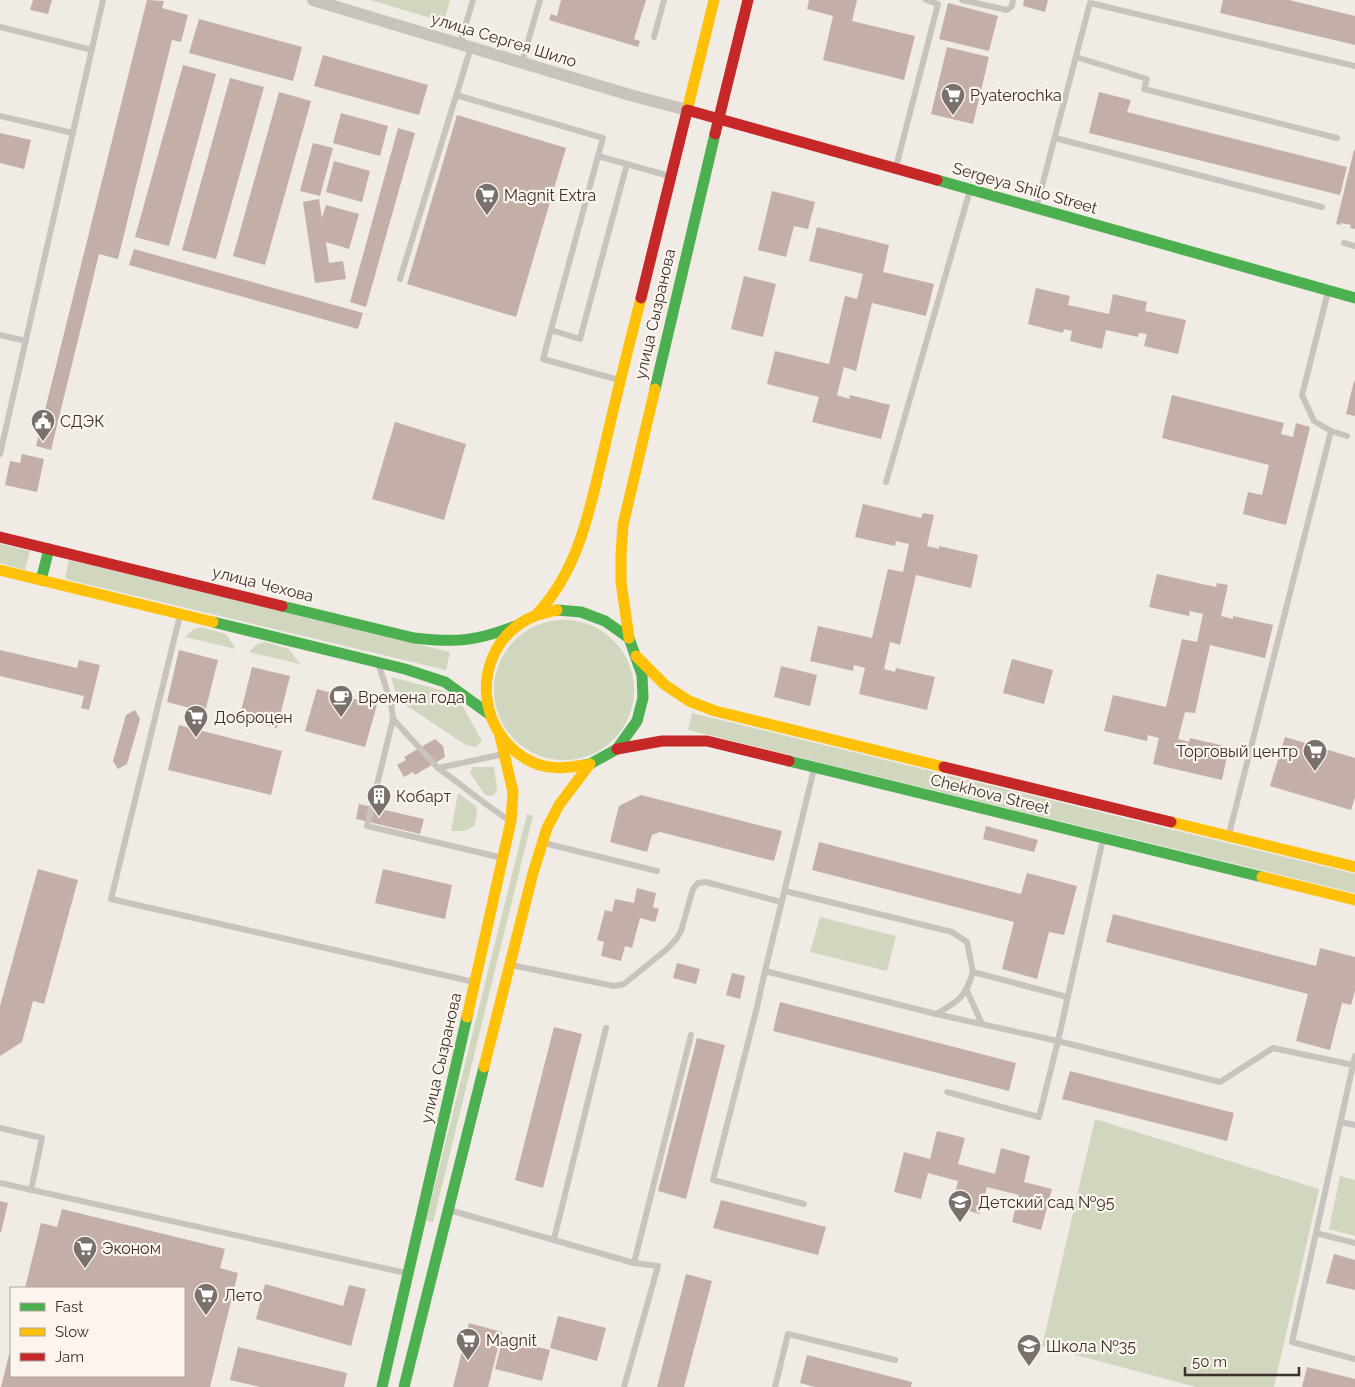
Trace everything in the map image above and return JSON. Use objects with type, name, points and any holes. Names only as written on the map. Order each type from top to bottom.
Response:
[{"type":"main road","name":"улица Сызранова","points":[[536,615],[549,602],[576,554],[585,525],[714,0]]},
{"type":"main road","name":"улица Сызранова","points":[[629,638],[622,604],[620,578],[620,550],[623,524],[748,0]]},
{"type":"main road","name":"Sergeya Shilo Street","points":[[686,110],[1355,298]]},
{"type":"main road","name":"улица Чехова","points":[[0,537],[414,638],[444,641],[469,640],[487,636],[518,624]]},
{"type":"main road","points":[[40,580],[49,549]]},
{"type":"main road","points":[[0,570],[405,669],[446,682],[489,714]]},
{"type":"main road","points":[[557,610],[581,612],[604,621],[629,638],[642,675],[643,698],[637,721],[616,749],[590,764],[567,768],[549,767],[532,762],[515,751],[500,736],[489,714],[485,691],[486,672],[501,640],[518,624],[536,615],[557,610]]},
{"type":"main road","name":"Chekhova Street","points":[[636,656],[665,686],[688,700],[715,711],[1355,867]]},
{"type":"main road","name":"улица Сызранова","points":[[382,1387],[504,858],[513,792],[500,736]]},
{"type":"main road","name":"Chekhova Street","points":[[616,749],[652,741],[680,739],[707,741],[1355,900]]},
{"type":"main road","points":[[404,1387],[510,965],[547,828],[560,805],[590,764]]},
{"type":"main road","points":[[408,1273],[431,1279]]},
{"type":"street","name":"улица Сергея Шило","points":[[312,0],[686,110]]},
{"type":"lane","points":[[0,454],[3,427],[26,341],[104,0]]},
{"type":"lane","points":[[400,279],[456,95],[473,0]]},
{"type":"lane","points":[[522,62],[540,0]]},
{"type":"lane","points":[[654,37],[664,0]]},
{"type":"lane","points":[[895,168],[938,2],[926,0]]},
{"type":"lane","points":[[962,0],[1007,10],[1012,6],[1013,0]]},
{"type":"lane","points":[[1036,208],[1076,57],[1087,2],[1355,66]]},
{"type":"lane","points":[[0,27],[92,50]]},
{"type":"lane","points":[[1076,57],[1147,79],[1144,90],[1337,138]]},
{"type":"lane","points":[[456,95],[604,138],[543,358],[620,381]]},
{"type":"lane","points":[[0,116],[73,132]]},
{"type":"lane","points":[[1055,138],[1322,207]]},
{"type":"lane","points":[[598,156],[670,177]]},
{"type":"lane","points":[[551,330],[580,340],[627,164]]},
{"type":"lane","points":[[886,482],[971,189]]},
{"type":"lane","points":[[1344,243],[1355,246]]},
{"type":"lane","points":[[1329,291],[1302,395],[1314,421],[1331,431],[1346,436]]},
{"type":"lane","points":[[0,335],[26,341]]},
{"type":"lane","points":[[1228,836],[1331,431]]},
{"type":"lane","points":[[180,614],[111,899],[475,982]]},
{"type":"lane","points":[[378,662],[392,703],[393,719],[367,826],[504,858]]},
{"type":"lane","points":[[393,719],[438,768],[468,789],[484,804],[510,821]]},
{"type":"lane","points":[[438,768],[504,754]]},
{"type":"lane","points":[[804,1204],[713,1180],[815,768]]},
{"type":"lane","points":[[947,1092],[1038,1117],[1058,1041],[1103,838]]},
{"type":"lane","points":[[543,842],[657,871]]},
{"type":"lane","points":[[510,965],[614,986],[624,984],[667,949],[677,938],[681,931],[693,889],[698,883],[706,882],[781,902]]},
{"type":"lane","points":[[785,891],[952,932],[967,942],[973,972],[967,991],[953,1005],[936,1014]]},
{"type":"lane","points":[[765,971],[1220,1082],[1273,1048],[1353,1065]]},
{"type":"lane","points":[[973,972],[1067,997]]},
{"type":"lane","points":[[967,991],[982,1024]]},
{"type":"lane","points":[[554,1239],[606,1028]]},
{"type":"lane","points":[[634,1262],[691,1035]]},
{"type":"lane","points":[[1355,1056],[1292,1342],[1355,1359]]},
{"type":"lane","points":[[1340,1122],[1355,1126]]},
{"type":"lane","points":[[0,1128],[42,1138],[31,1190]]},
{"type":"lane","points":[[0,1183],[408,1273]]},
{"type":"lane","points":[[448,1210],[634,1262],[658,1266],[624,1387]]},
{"type":"lane","points":[[1316,1233],[1355,1243]]},
{"type":"lane","points":[[775,1387],[788,1334],[895,1360]]},
{"type":"green space","points":[[370,0],[450,0],[444,22]]},
{"type":"green space","points":[[0,544],[30,551],[25,570],[0,563]]},
{"type":"green space","points":[[69,560],[450,652],[446,670],[65,579]]},
{"type":"green space","points":[[564,620],[578,621],[591,625],[613,641],[629,663],[633,676],[633,704],[629,717],[613,739],[591,755],[578,759],[564,760],[550,759],[537,755],[515,739],[499,717],[495,704],[494,690],[495,676],[499,663],[515,641],[537,625],[550,621]]},
{"type":"green space","points":[[201,627],[226,634],[236,649],[185,637],[194,629]]},
{"type":"green space","points":[[265,642],[289,649],[300,664],[249,652],[257,644]]},
{"type":"green space","points":[[391,677],[448,692],[458,698],[482,741],[476,747],[466,745],[404,704],[395,691]]},
{"type":"green space","points":[[692,713],[1355,874],[1355,893],[688,730]]},
{"type":"green space","points":[[473,767],[494,767],[497,791],[492,796],[485,795],[470,773]]},
{"type":"green space","points":[[458,793],[476,806],[477,814],[474,826],[465,831],[451,831]]},
{"type":"green space","points":[[527,814],[533,816],[433,1222],[426,1221]]},
{"type":"green space","points":[[820,917],[896,936],[887,971],[810,952]]},
{"type":"green space","points":[[1095,1119],[1319,1189],[1274,1387],[1196,1387],[1042,1346]]},
{"type":"green space","points":[[1340,1176],[1355,1180],[1355,1236],[1329,1229]]},
{"type":"building","points":[[33,0],[52,0],[48,14],[30,10]]},
{"type":"building","points":[[147,0],[164,1],[162,8],[188,15],[181,42],[172,40],[118,259],[99,254],[51,450],[36,446]]},
{"type":"building","points":[[561,0],[646,0],[634,39],[640,41],[638,47],[549,20],[551,14],[557,16]]},
{"type":"building","points":[[809,0],[857,0],[852,21],[915,36],[904,80],[823,60],[833,16],[807,9]]},
{"type":"building","points":[[1024,0],[1048,0],[1045,12],[1023,6]]},
{"type":"building","points":[[1223,0],[1289,0],[1355,16],[1355,45],[1220,13]]},
{"type":"building","points":[[948,3],[998,16],[989,51],[939,39]]},
{"type":"building","points":[[199,19],[302,47],[293,81],[189,53]]},
{"type":"building","points":[[947,47],[989,57],[973,124],[931,114]]},
{"type":"building","points":[[323,55],[428,85],[419,115],[314,86]]},
{"type":"building","points":[[183,65],[216,74],[169,246],[135,237]]},
{"type":"building","points":[[230,78],[264,87],[216,259],[182,250]]},
{"type":"building","points":[[279,92],[311,101],[265,265],[233,256]]},
{"type":"building","points":[[1099,92],[1131,100],[1127,112],[1347,167],[1340,195],[1089,133]]},
{"type":"building","points":[[341,113],[388,126],[380,156],[333,143]]},
{"type":"building","name":"Magnit Extra","points":[[457,115],[566,148],[516,317],[407,284]]},
{"type":"building","points":[[398,128],[415,133],[366,307],[350,302]]},
{"type":"building","points":[[0,133],[31,140],[24,169],[0,163]]},
{"type":"building","points":[[313,143],[333,148],[320,196],[300,191]]},
{"type":"building","points":[[1354,150],[1355,229],[1350,228],[1351,225],[1336,224]]},
{"type":"building","points":[[334,161],[370,171],[362,202],[326,192]]},
{"type":"building","points":[[772,191],[815,202],[808,229],[794,226],[786,257],[758,250]]},
{"type":"building","points":[[319,199],[322,218],[326,205],[359,214],[349,249],[326,242],[329,263],[343,261],[346,279],[315,283],[303,202]]},
{"type":"building","points":[[817,227],[889,245],[883,272],[934,284],[926,316],[872,303],[856,371],[844,367],[837,395],[849,399],[850,395],[890,405],[881,439],[812,422],[819,397],[767,384],[775,351],[829,364],[845,296],[857,299],[863,274],[809,261]]},
{"type":"building","points":[[134,249],[363,313],[358,329],[129,265]]},
{"type":"building","points":[[744,276],[776,284],[763,337],[731,329]]},
{"type":"building","points":[[1036,288],[1070,296],[1068,305],[1109,314],[1113,294],[1147,302],[1145,311],[1186,320],[1178,354],[1144,346],[1147,334],[1139,333],[1138,337],[1106,330],[1102,349],[1070,341],[1072,331],[1064,329],[1063,333],[1028,324]]},
{"type":"building","points":[[1355,381],[1355,416],[1346,414]]},
{"type":"building","points":[[1172,395],[1284,423],[1281,434],[1293,437],[1296,423],[1310,427],[1286,525],[1243,514],[1248,492],[1262,495],[1269,465],[1162,438]]},
{"type":"building","points":[[395,422],[466,444],[444,520],[372,499]]},
{"type":"building","points":[[22,454],[44,459],[37,492],[5,485],[10,461],[20,463]]},
{"type":"building","points":[[863,504],[921,518],[923,513],[934,515],[927,546],[939,549],[939,546],[978,555],[971,588],[916,575],[900,645],[890,642],[884,669],[895,672],[896,668],[935,677],[927,710],[859,694],[865,668],[854,665],[853,671],[810,661],[818,626],[872,638],[888,569],[903,572],[909,544],[896,541],[895,546],[855,537]]},
{"type":"building","points":[[1157,574],[1216,587],[1217,583],[1228,585],[1221,616],[1233,619],[1233,616],[1273,625],[1265,658],[1210,645],[1195,713],[1185,712],[1178,739],[1189,742],[1190,738],[1229,747],[1222,780],[1153,764],[1159,738],[1148,735],[1147,741],[1104,731],[1113,695],[1166,707],[1182,639],[1197,642],[1203,614],[1190,611],[1189,616],[1149,607]]},
{"type":"building","points":[[0,650],[77,668],[79,660],[100,665],[89,710],[81,708],[84,696],[0,676]]},
{"type":"building","points":[[179,650],[218,660],[205,712],[167,702]]},
{"type":"building","points":[[1012,659],[1053,670],[1044,704],[1003,693]]},
{"type":"building","points":[[781,666],[817,675],[810,706],[774,697]]},
{"type":"building","points":[[252,667],[290,676],[277,728],[239,719]]},
{"type":"building","name":"Времена года","points":[[317,689],[377,705],[365,747],[305,731]]},
{"type":"building","points":[[135,710],[140,719],[127,764],[118,769],[113,761],[126,715]]},
{"type":"building","points":[[179,725],[282,751],[271,795],[168,770]]},
{"type":"building","name":"Торговый центр","points":[[1285,737],[1355,758],[1355,797],[1351,810],[1270,786]]},
{"type":"building","points":[[435,739],[443,746],[445,757],[415,775],[413,772],[404,777],[397,765],[406,760],[404,757]]},
{"type":"building","points":[[641,795],[782,831],[774,861],[660,832],[652,835],[647,852],[610,842],[619,806]]},
{"type":"building","name":"Кобарт","points":[[359,804],[424,819],[420,834],[356,819]]},
{"type":"building","points":[[986,826],[1038,840],[1034,852],[983,839]]},
{"type":"building","points":[[819,842],[1021,894],[1027,873],[1077,886],[1064,935],[1049,932],[1037,979],[1002,969],[1014,922],[812,870]]},
{"type":"building","points":[[38,869],[78,880],[44,1004],[33,1001],[22,1042],[0,1056],[0,1006]]},
{"type":"building","points":[[383,869],[452,885],[445,919],[375,903]]},
{"type":"building","points":[[637,888],[656,893],[653,907],[659,909],[655,922],[640,918],[632,948],[625,946],[621,961],[601,956],[604,942],[597,940],[605,910],[612,912],[615,899],[634,903]]},
{"type":"building","points":[[1113,914],[1316,966],[1320,948],[1355,957],[1355,991],[1351,1005],[1342,1003],[1330,1050],[1296,1041],[1308,994],[1106,942]]},
{"type":"building","points":[[677,963],[700,969],[696,984],[673,978]]},
{"type":"building","points":[[732,973],[745,976],[740,999],[726,995]]},
{"type":"building","points":[[780,1002],[1016,1063],[1009,1091],[773,1031]]},
{"type":"building","points":[[554,1027],[582,1034],[543,1188],[515,1180]]},
{"type":"building","points":[[697,1038],[725,1045],[686,1199],[658,1191]]},
{"type":"building","points":[[1070,1071],[1234,1113],[1227,1141],[1062,1099]]},
{"type":"building","points":[[937,1131],[965,1138],[958,1164],[995,1174],[1001,1148],[1030,1156],[1024,1182],[1052,1189],[1041,1230],[1012,1222],[1019,1195],[987,1187],[980,1214],[952,1206],[958,1181],[928,1173],[921,1199],[894,1192],[904,1152],[930,1159]]},
{"type":"building","points":[[721,1200],[826,1227],[818,1255],[713,1228]]},
{"type":"building","points":[[0,1201],[8,1203],[1,1232],[0,1232]]},
{"type":"building","name":"Лето","points":[[62,1209],[225,1249],[220,1268],[238,1273],[210,1387],[1,1387],[10,1351],[10,1377],[185,1377],[185,1287],[25,1287],[41,1223],[57,1227]]},
{"type":"building","points":[[1334,1254],[1355,1260],[1355,1290],[1326,1283]]},
{"type":"building","points":[[686,1274],[712,1281],[684,1387],[657,1387]]},
{"type":"building","points":[[265,1284],[343,1306],[349,1285],[366,1289],[351,1346],[256,1319]]},
{"type":"building","points":[[558,1316],[606,1328],[597,1361],[550,1348]]},
{"type":"building","points":[[469,1323],[502,1332],[488,1387],[453,1387]]},
{"type":"building","points":[[503,1338],[550,1350],[542,1381],[495,1369]]},
{"type":"building","points":[[238,1347],[347,1373],[344,1387],[260,1387],[230,1380]]},
{"type":"building","points":[[807,1355],[912,1382],[911,1387],[815,1387],[800,1383]]},
{"type":"building","points":[[1307,1367],[1355,1379],[1355,1387],[1302,1387]]},
{"type":"traffic: fast","points":[[655,389],[715,134]]},
{"type":"traffic: fast","points":[[937,180],[1355,298]]},
{"type":"traffic: fast","points":[[41,580],[49,549]]},
{"type":"traffic: fast","points":[[282,606],[429,640],[455,640],[479,637],[518,625]]},
{"type":"traffic: fast","points":[[557,610],[581,612],[605,621],[629,638],[642,675],[643,698],[637,721],[617,749],[585,765]]},
{"type":"traffic: fast","points":[[213,622],[405,669],[445,682],[489,714]]},
{"type":"traffic: fast","points":[[789,761],[1262,877]]},
{"type":"traffic: fast","points":[[382,1387],[467,1017]]},
{"type":"traffic: fast","points":[[404,1387],[484,1067]]},
{"type":"traffic: slow","points":[[687,111],[714,0]]},
{"type":"traffic: slow","points":[[536,615],[564,577],[582,534],[641,298]]},
{"type":"traffic: slow","points":[[629,638],[621,582],[623,525],[655,389]]},
{"type":"traffic: slow","points":[[0,570],[213,622]]},
{"type":"traffic: slow","points":[[557,610],[527,619],[503,640],[492,658],[487,677],[487,697],[491,717],[500,735],[514,750],[538,765],[551,767],[585,765]]},
{"type":"traffic: slow","points":[[636,656],[665,685],[689,701],[715,711],[944,767]]},
{"type":"traffic: slow","points":[[467,1017],[511,821],[513,792],[500,736]]},
{"type":"traffic: slow","points":[[484,1067],[533,873],[547,828],[559,805],[590,764]]},
{"type":"traffic: slow","points":[[1171,822],[1355,867]]},
{"type":"traffic: slow","points":[[1262,877],[1355,900]]},
{"type":"traffic: jam","points":[[715,134],[748,0]]},
{"type":"traffic: jam","points":[[687,110],[937,180]]},
{"type":"traffic: jam","points":[[641,298],[687,111]]},
{"type":"traffic: jam","points":[[0,537],[282,606]]},
{"type":"traffic: jam","points":[[617,749],[662,741],[707,741],[789,761]]},
{"type":"traffic: jam","points":[[944,767],[1171,822]]},
{"type":"place","name":"Pyaterochka","points":[[953,116]]},
{"type":"place","name":"Magnit Extra","points":[[487,216]]},
{"type":"place","name":"СДЭК","points":[[43,442]]},
{"type":"place","name":"Времена года","points":[[341,718]]},
{"type":"place","name":"Доброцен","points":[[196,738]]},
{"type":"place","name":"Торговый центр","points":[[1315,772]]},
{"type":"place","name":"Кобарт","points":[[379,817]]},
{"type":"place","name":"Детский сад №95","points":[[960,1223]]},
{"type":"place","name":"Эконом","points":[[85,1269]]},
{"type":"place","name":"Лето","points":[[206,1316]]},
{"type":"place","name":"Magnit","points":[[468,1361]]},
{"type":"place","name":"Школа №35","points":[[1029,1367]]}]
